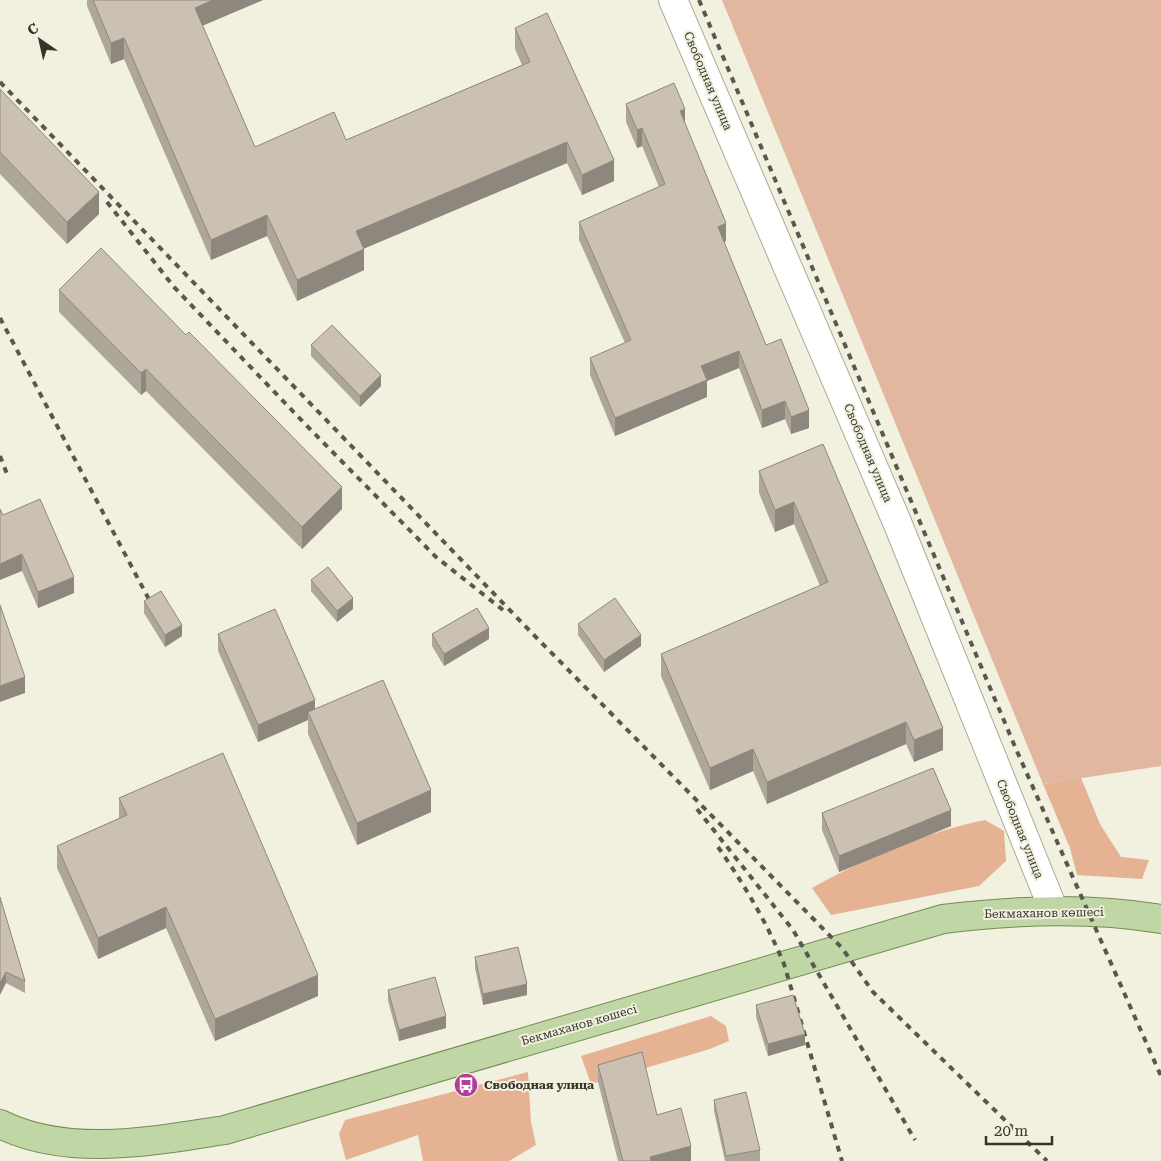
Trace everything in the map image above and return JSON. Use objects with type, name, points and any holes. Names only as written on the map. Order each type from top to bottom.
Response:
[{"type":"main road","name":"Бекмаханов көшесі","points":[[0,1124],[14,1131],[46,1140],[87,1143],[152,1142],[225,1130],[943,919],[999,912],[1054,911],[1117,912],[1161,919]]},
{"type":"street","name":"Свободная улица","points":[[673,0],[897,522],[1054,911]]},
{"type":"shaded area","points":[[722,0],[1161,0],[1161,766],[1043,784]]},
{"type":"shaded area","points":[[1081,778],[1100,824],[1121,857],[1149,860],[1142,879],[1077,875],[1070,848],[1043,784]]},
{"type":"shaded area","points":[[985,820],[1004,831],[1006,861],[979,886],[831,915],[812,888],[896,847],[941,831]]},
{"type":"shaded area","points":[[711,1016],[726,1026],[729,1041],[710,1049],[591,1084],[581,1056]]},
{"type":"shaded area","points":[[528,1072],[531,1122],[536,1145],[509,1161],[423,1161],[418,1135],[346,1160],[339,1134],[345,1120]]},
{"type":"building","points":[[93,0],[213,0],[195,8],[255,147],[334,112],[346,140],[530,62],[515,28],[547,13],[614,160],[582,175],[567,142],[356,231],[364,249],[297,280],[267,215],[211,240],[124,38],[111,43]]},
{"type":"building","points":[[674,83],[685,109],[680,111],[726,223],[718,227],[766,345],[781,339],[809,410],[791,417],[785,401],[762,410],[739,351],[701,366],[707,380],[615,418],[590,358],[631,340],[579,222],[665,184],[642,128],[637,130],[626,104]]},
{"type":"building","points":[[0,89],[99,192],[67,222],[0,152]]},
{"type":"building","points":[[101,248],[186,335],[189,332],[342,487],[302,527],[146,369],[141,373],[59,290]]},
{"type":"building","points":[[332,325],[381,375],[360,396],[311,345]]},
{"type":"building","points":[[823,444],[943,728],[914,740],[906,722],[767,782],[753,749],[710,768],[661,654],[828,582],[794,502],[775,510],[759,471]]},
{"type":"building","points":[[40,499],[74,577],[38,592],[22,554],[0,564],[0,509],[3,515]]},
{"type":"building","points":[[328,567],[353,598],[337,611],[311,580]]},
{"type":"building","points":[[161,591],[182,625],[165,635],[144,601]]},
{"type":"building","points":[[615,598],[641,635],[604,660],[578,624]]},
{"type":"building","points":[[0,605],[25,677],[0,686]]},
{"type":"building","points":[[477,608],[489,628],[444,654],[432,634]]},
{"type":"building","points":[[275,609],[315,700],[258,725],[218,634]]},
{"type":"building","points":[[383,680],[431,790],[357,823],[308,712]]},
{"type":"building","points":[[223,753],[318,975],[215,1019],[166,907],[98,938],[57,846],[127,815],[119,798]]},
{"type":"building","points":[[933,768],[951,810],[839,856],[822,813]]},
{"type":"building","points":[[0,897],[25,981],[6,972],[0,983]]},
{"type":"building","points":[[518,947],[527,984],[483,994],[475,957]]},
{"type":"building","points":[[435,977],[446,1016],[399,1030],[388,990]]},
{"type":"building","points":[[793,995],[805,1034],[768,1044],[756,1005]]},
{"type":"building","points":[[642,1052],[657,1115],[681,1108],[691,1146],[650,1157],[651,1161],[623,1161],[598,1065]]},
{"type":"building","points":[[746,1092],[760,1150],[726,1156],[714,1100]]},
{"type":"railway","points":[[699,0],[1016,749],[1161,1076]]},
{"type":"railway","points":[[0,82],[528,629],[842,948],[873,992],[1047,1161]]},
{"type":"railway","points":[[107,202],[174,287],[307,426],[436,557],[503,610]]},
{"type":"railway","points":[[0,318],[153,607]]},
{"type":"railway","points":[[0,456],[7,474]]},
{"type":"railway","points":[[697,809],[793,930],[915,1140]]},
{"type":"railway","points":[[718,847],[754,904],[784,964],[842,1161]]},
{"type":"place","name":"Свободная улица","points":[[466,1085]]}]
